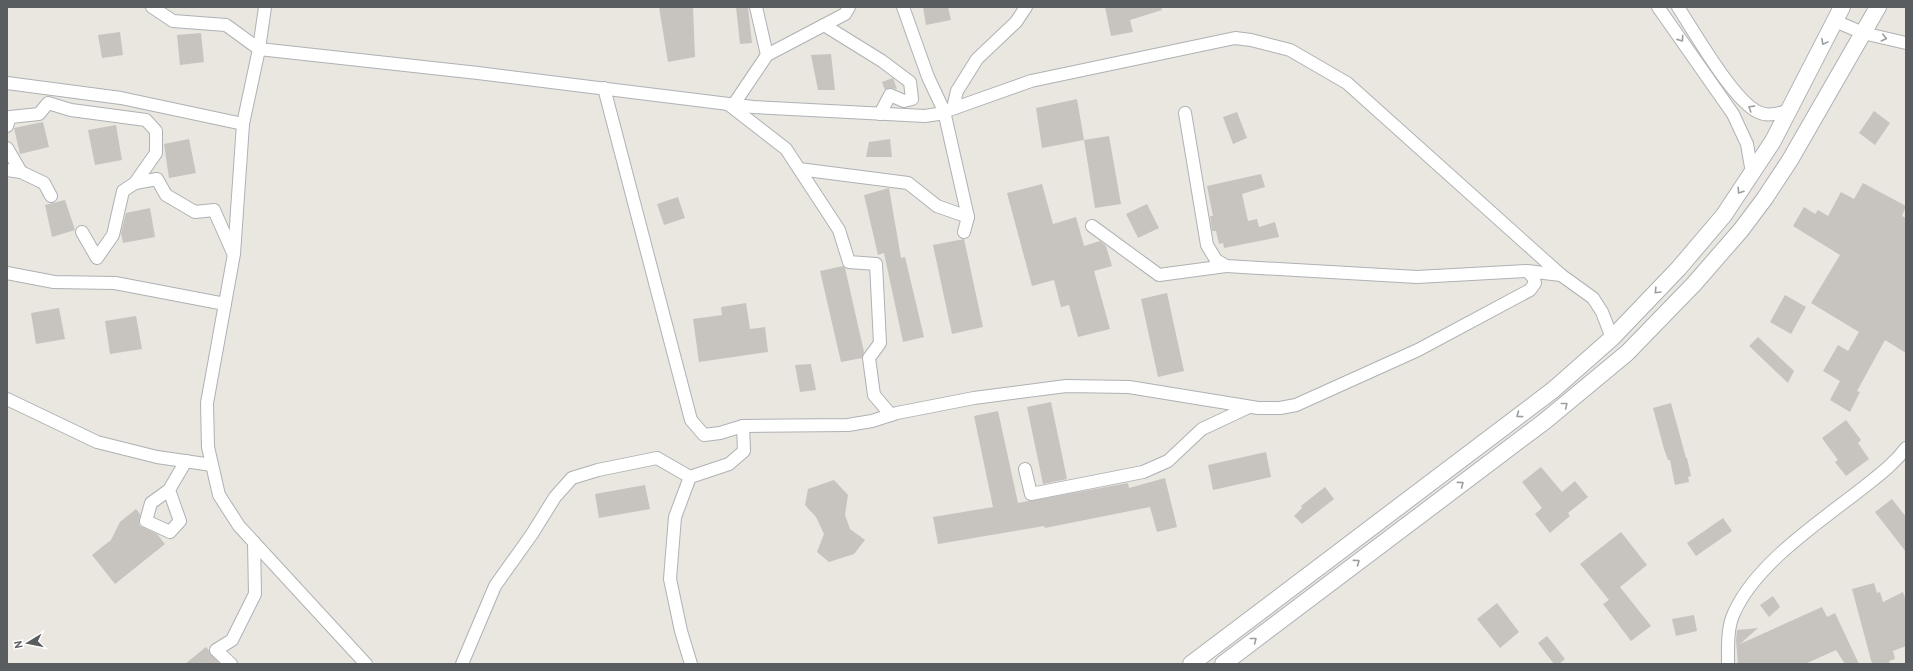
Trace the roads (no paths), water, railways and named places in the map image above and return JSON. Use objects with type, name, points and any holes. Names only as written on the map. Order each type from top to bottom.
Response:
[{"type":"main road","points":[[1223,664],[1545,421],[1627,353],[1694,284],[1741,230],[1765,198],[1790,160],[1878,7]]},
{"type":"main road","points":[[1191,664],[1553,390],[1612,338],[1679,268],[1724,215],[1773,141],[1839,14]]},
{"type":"street","points":[[152,7],[173,21],[226,25],[259,49],[604,88],[730,104],[925,116],[949,110],[1031,81],[1235,38],[1251,40],[1290,50],[1347,83],[1561,275],[1593,298],[1602,312],[1612,338]]},
{"type":"street","points":[[265,7],[259,49],[243,124],[234,254],[207,403],[208,446],[219,495],[239,526],[366,664]]},
{"type":"street","points":[[756,7],[767,55]]},
{"type":"street","points":[[730,104],[767,55],[845,14],[849,7]]},
{"type":"street","points":[[903,7],[928,76],[949,110],[968,217],[964,232]]},
{"type":"street","points":[[949,110],[957,91],[977,59],[1016,22],[1026,7]]},
{"type":"street","points":[[1658,7],[1733,114],[1747,144],[1752,173]]},
{"type":"street","points":[[1678,7],[1745,104],[1759,113],[1770,115],[1788,111]]},
{"type":"street","points":[[1839,14],[1863,33],[1906,43]]},
{"type":"street","points":[[824,25],[882,61],[910,82],[912,99],[904,101],[890,95],[880,114]]},
{"type":"street","points":[[7,83],[121,98],[243,124]]},
{"type":"street","points":[[604,88],[691,420],[704,435],[720,433],[743,426],[848,425],[974,398],[1066,386],[1129,387],[1249,407],[1280,408],[1296,405],[1418,350],[1530,290],[1534,283],[1533,277],[1527,271]]},
{"type":"street","points":[[7,126],[10,118],[39,114],[48,103],[70,110],[146,120],[156,131],[156,153],[135,183],[123,191],[113,235],[97,258],[82,232]]},
{"type":"street","points":[[730,104],[786,149],[839,230],[849,262],[876,264],[880,343],[869,358],[874,395],[891,415]]},
{"type":"street","points":[[1185,113],[1207,245],[1216,260],[1226,266]]},
{"type":"street","points":[[7,148],[21,172]]},
{"type":"street","points":[[799,168],[908,183],[937,206],[968,217]]},
{"type":"street","points":[[7,170],[21,172],[44,183],[51,196]]},
{"type":"street","points":[[135,183],[157,179],[166,195],[195,212],[214,210],[234,254]]},
{"type":"street","points":[[1092,226],[1159,275],[1226,266],[1416,277],[1527,271],[1561,275]]},
{"type":"street","points":[[7,273],[54,282],[115,283],[225,304]]},
{"type":"street","points":[[7,399],[97,442],[157,458],[212,464]]},
{"type":"street","points":[[1024,469],[1031,494],[1143,472],[1168,461],[1202,429],[1249,407]]},
{"type":"street","points":[[462,664],[495,586],[532,534],[555,497],[572,478],[598,470],[656,458],[690,477],[729,464],[744,451],[743,426]]},
{"type":"street","points":[[1728,664],[1733,614],[1748,587],[1773,559],[1886,469],[1906,448]]},
{"type":"street","points":[[169,490],[186,461]]},
{"type":"street","points":[[690,477],[675,517],[670,580],[681,631],[691,664]]},
{"type":"street","points":[[231,664],[216,650],[232,640],[255,594],[254,542]]}]
